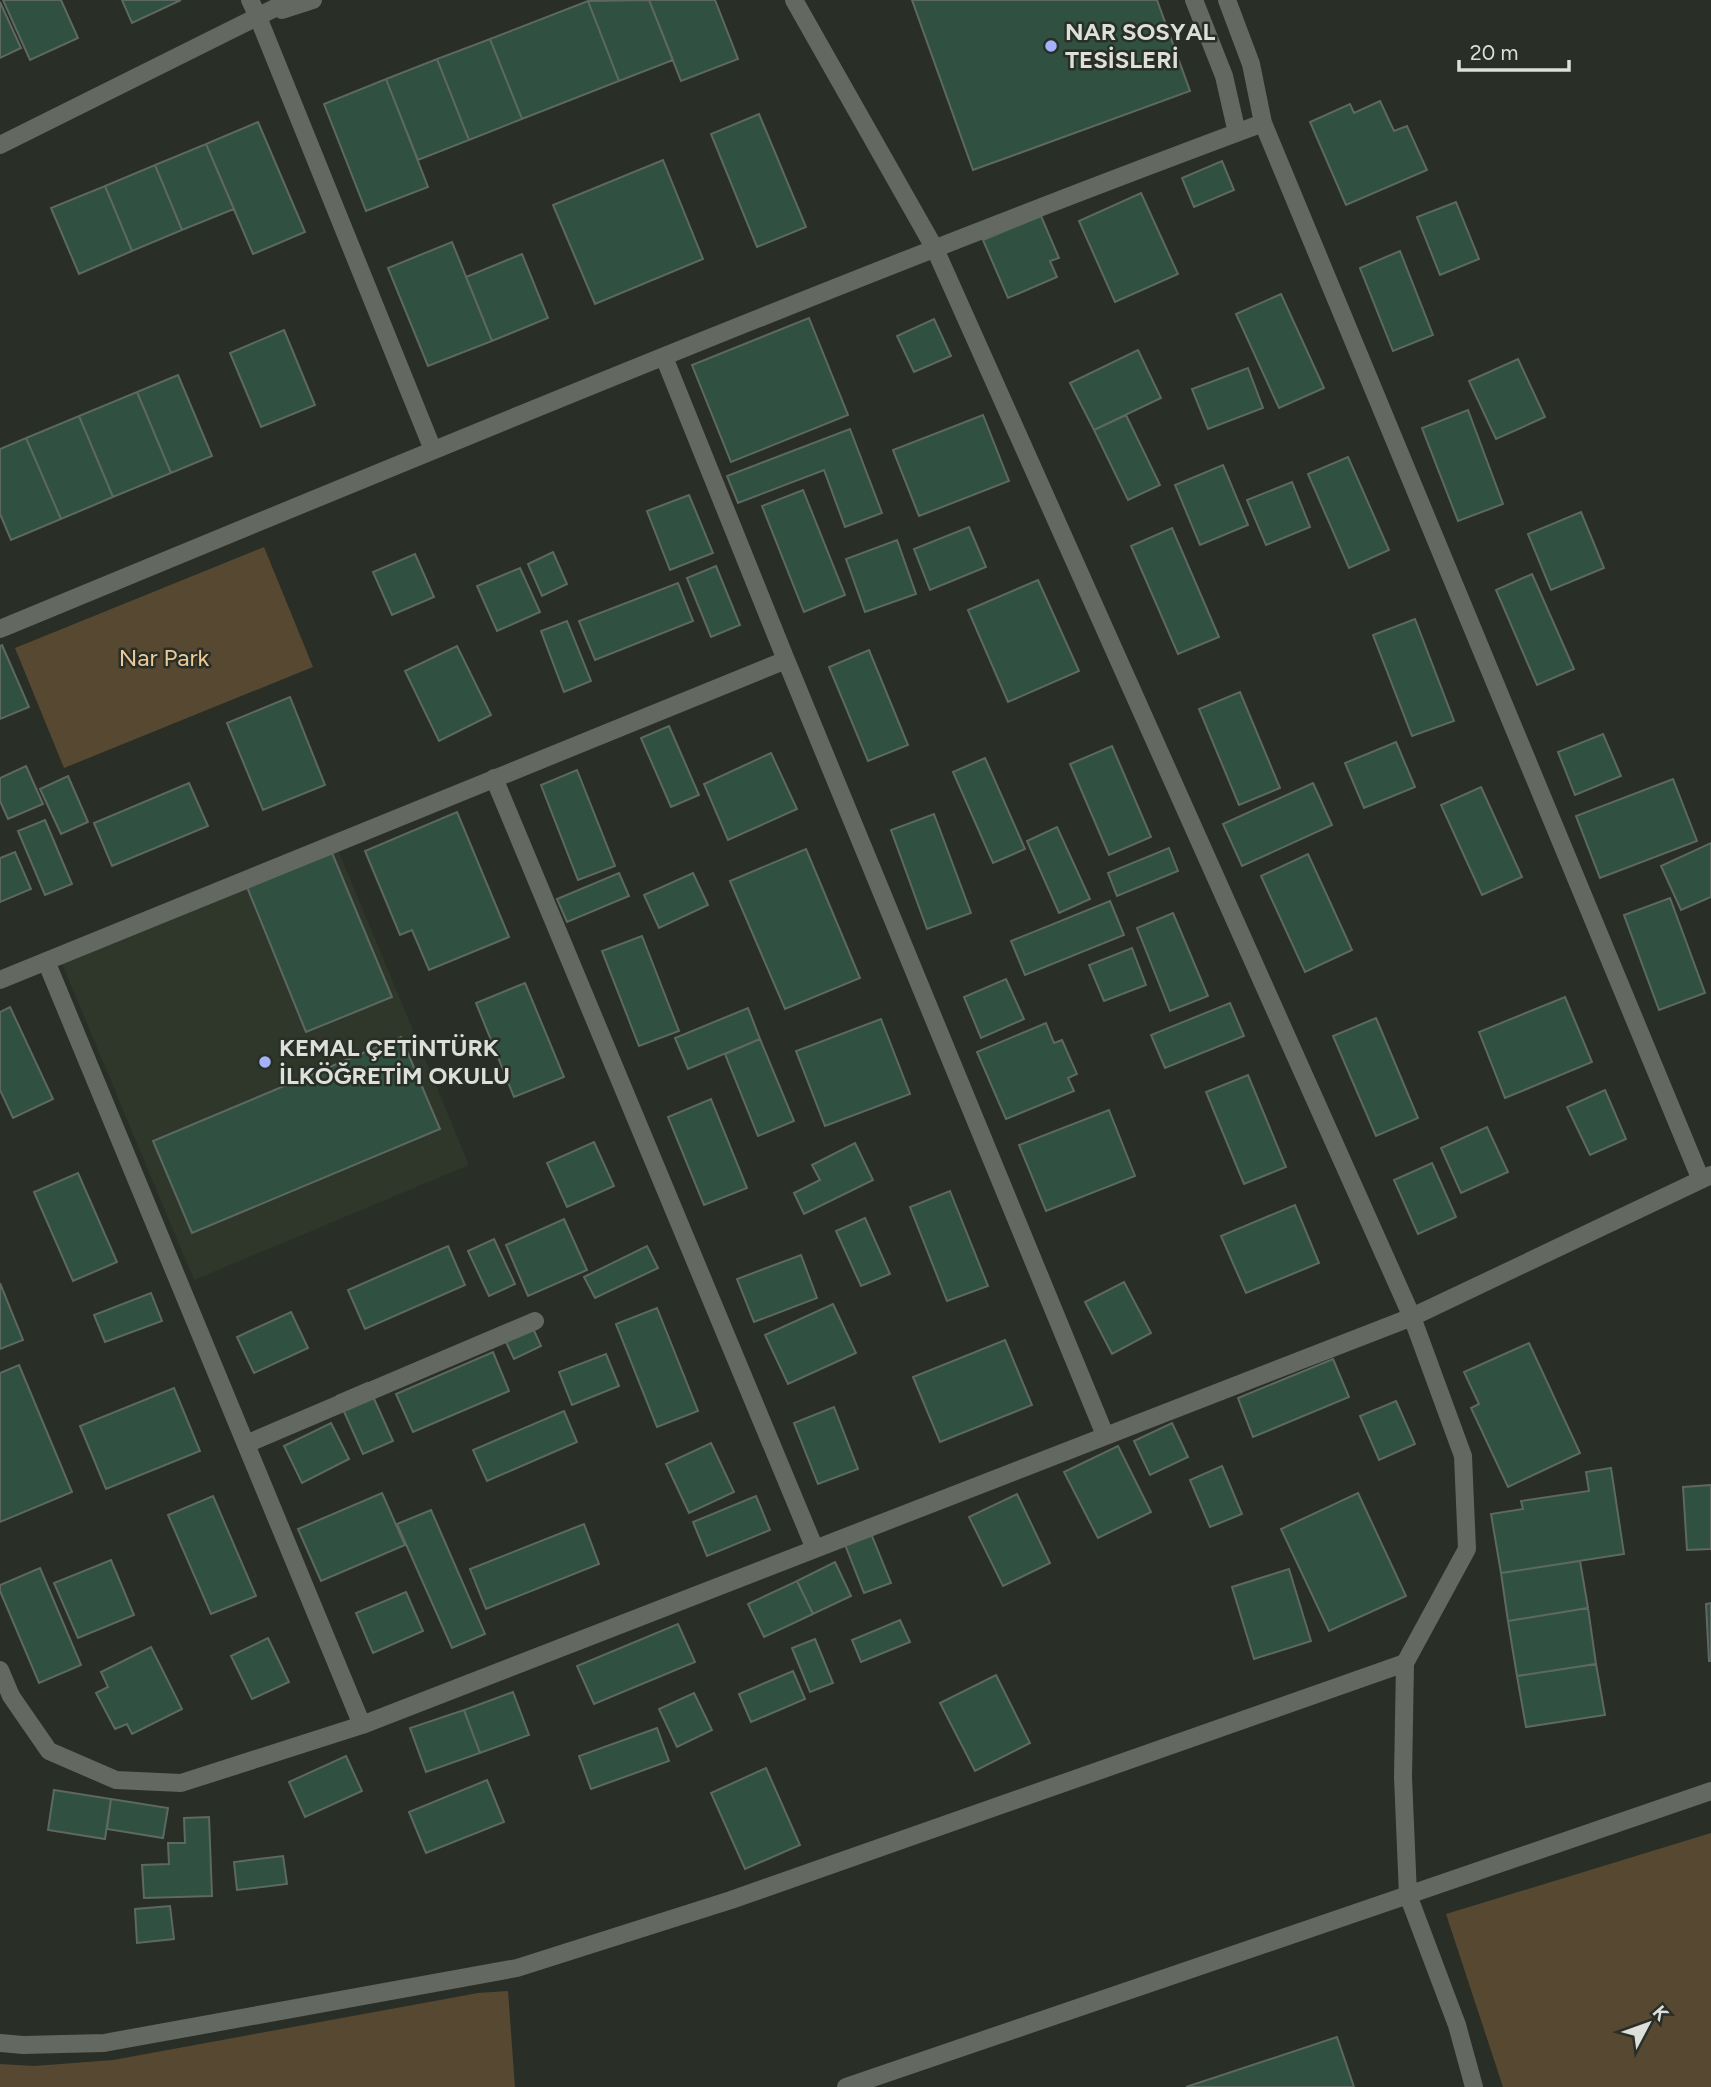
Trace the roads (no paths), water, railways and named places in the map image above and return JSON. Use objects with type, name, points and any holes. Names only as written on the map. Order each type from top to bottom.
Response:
[{"type":"street","points":[[250,0],[433,450]]},
{"type":"street","points":[[0,145],[291,0]]},
{"type":"street","points":[[258,17],[313,0]]},
{"type":"street","points":[[794,0],[935,249],[1412,1317],[1463,1456],[1467,1549],[1405,1662],[1403,1777],[1408,1895],[1457,2025],[1474,2087]]},
{"type":"street","points":[[1194,0],[1224,76],[1237,133]]},
{"type":"street","points":[[0,1670],[11,1696],[49,1751],[116,1780],[181,1783],[362,1725],[1412,1317],[1706,1177],[1263,123],[1251,64],[1227,0]]},
{"type":"street","points":[[0,629],[664,357],[1263,123]]},
{"type":"street","points":[[664,357],[1105,1435]]},
{"type":"street","points":[[0,980],[786,660]]},
{"type":"street","points":[[494,778],[815,1549]]},
{"type":"street","points":[[46,961],[362,1725]]},
{"type":"street","points":[[246,1444],[535,1321]]},
{"type":"street","points":[[0,2043],[104,2043],[517,1968],[731,1900],[1405,1662]]},
{"type":"street","points":[[846,2087],[1711,1791]]},
{"type":"place","name":"NAR SOSYAL TESİSLERİ","points":[[1051,46]]},
{"type":"place","name":"KEMAL ÇETİNTÜRK İLKÖĞRETİM OKULU","points":[[265,1062]]},
{"type":"park label","name":"Nar Park","points":[[164,658]]}]
